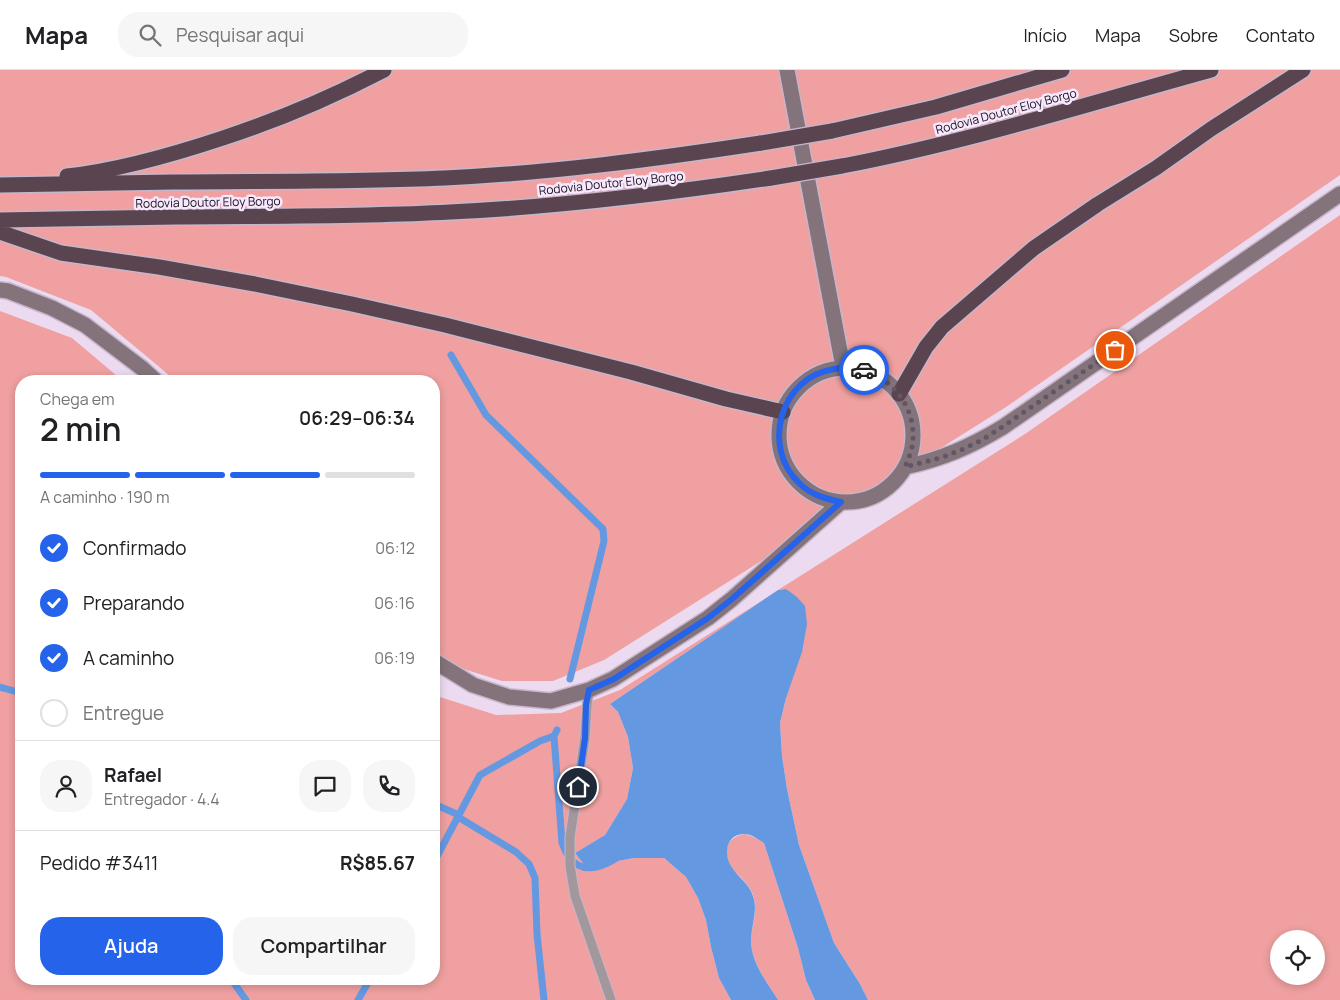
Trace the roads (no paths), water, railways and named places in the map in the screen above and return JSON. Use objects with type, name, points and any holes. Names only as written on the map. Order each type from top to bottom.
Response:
[{"type":"highway","points":[[0,184],[80,175],[137,164],[196,147],[253,128],[309,106],[384,70]]},
{"type":"highway","name":"Rodovia Doutor Eloy Borgo","points":[[0,184],[446,178],[599,165],[761,143],[832,130],[936,107],[1062,70]]},
{"type":"highway","name":"Rodovia Doutor Eloy Borgo","points":[[0,220],[369,215],[451,212],[525,208],[689,190],[868,161],[1010,127],[1210,70]]},
{"type":"highway","points":[[899,394],[926,347],[942,326],[1034,248],[1303,70]]},
{"type":"highway","points":[[0,232],[61,252],[255,284],[444,325],[726,399],[783,412]]},
{"type":"street","points":[[787,70],[843,368]]},
{"type":"street","points":[[905,467],[924,463],[961,450],[982,440],[1340,194]]},
{"type":"street","points":[[0,290],[8,291],[52,308],[85,325],[150,375]]},
{"type":"street","points":[[843,368],[859,369],[874,374],[888,382],[899,394],[907,407],[912,422],[911,452],[905,467],[885,490],[871,497],[841,502],[826,499],[812,493],[799,484],[783,458],[779,442],[779,427],[783,412],[790,398],[800,386],[813,376],[828,370],[843,368]]},
{"type":"street","points":[[440,665],[473,685],[509,697],[551,701],[589,690],[614,679],[708,618],[841,502]]},
{"type":"lane","points":[[589,690],[586,705],[585,738],[570,837],[570,866],[575,896],[611,1000]]},
{"type":"water","points":[[786,589],[805,606],[807,624],[802,652],[786,698],[780,723],[787,789],[799,845],[834,943],[868,1000],[815,1000],[806,980],[798,948],[764,843],[754,837],[744,834],[734,837],[727,848],[727,853],[731,867],[753,896],[755,912],[751,946],[753,955],[778,1000],[731,1000],[719,978],[706,920],[698,898],[686,877],[664,858],[634,858],[586,867],[575,853],[605,835],[627,799],[633,768],[628,737],[618,712],[610,704],[778,590]]},
{"type":"waterway","points":[[451,355],[486,415],[603,529],[604,541],[570,679]]},
{"type":"waterway","points":[[0,687],[15,691]]},
{"type":"waterway","points":[[557,730],[554,736],[562,843],[565,850],[569,857],[579,866],[597,867],[615,859]]},
{"type":"waterway","points":[[440,851],[480,775],[540,741],[554,736]]},
{"type":"waterway","points":[[440,807],[459,815]]},
{"type":"waterway","points":[[458,817],[516,852],[529,864],[535,878],[537,934],[544,1000]]},
{"type":"waterway","points":[[235,985],[246,1000]]},
{"type":"waterway","points":[[358,1000],[367,985]]}]
